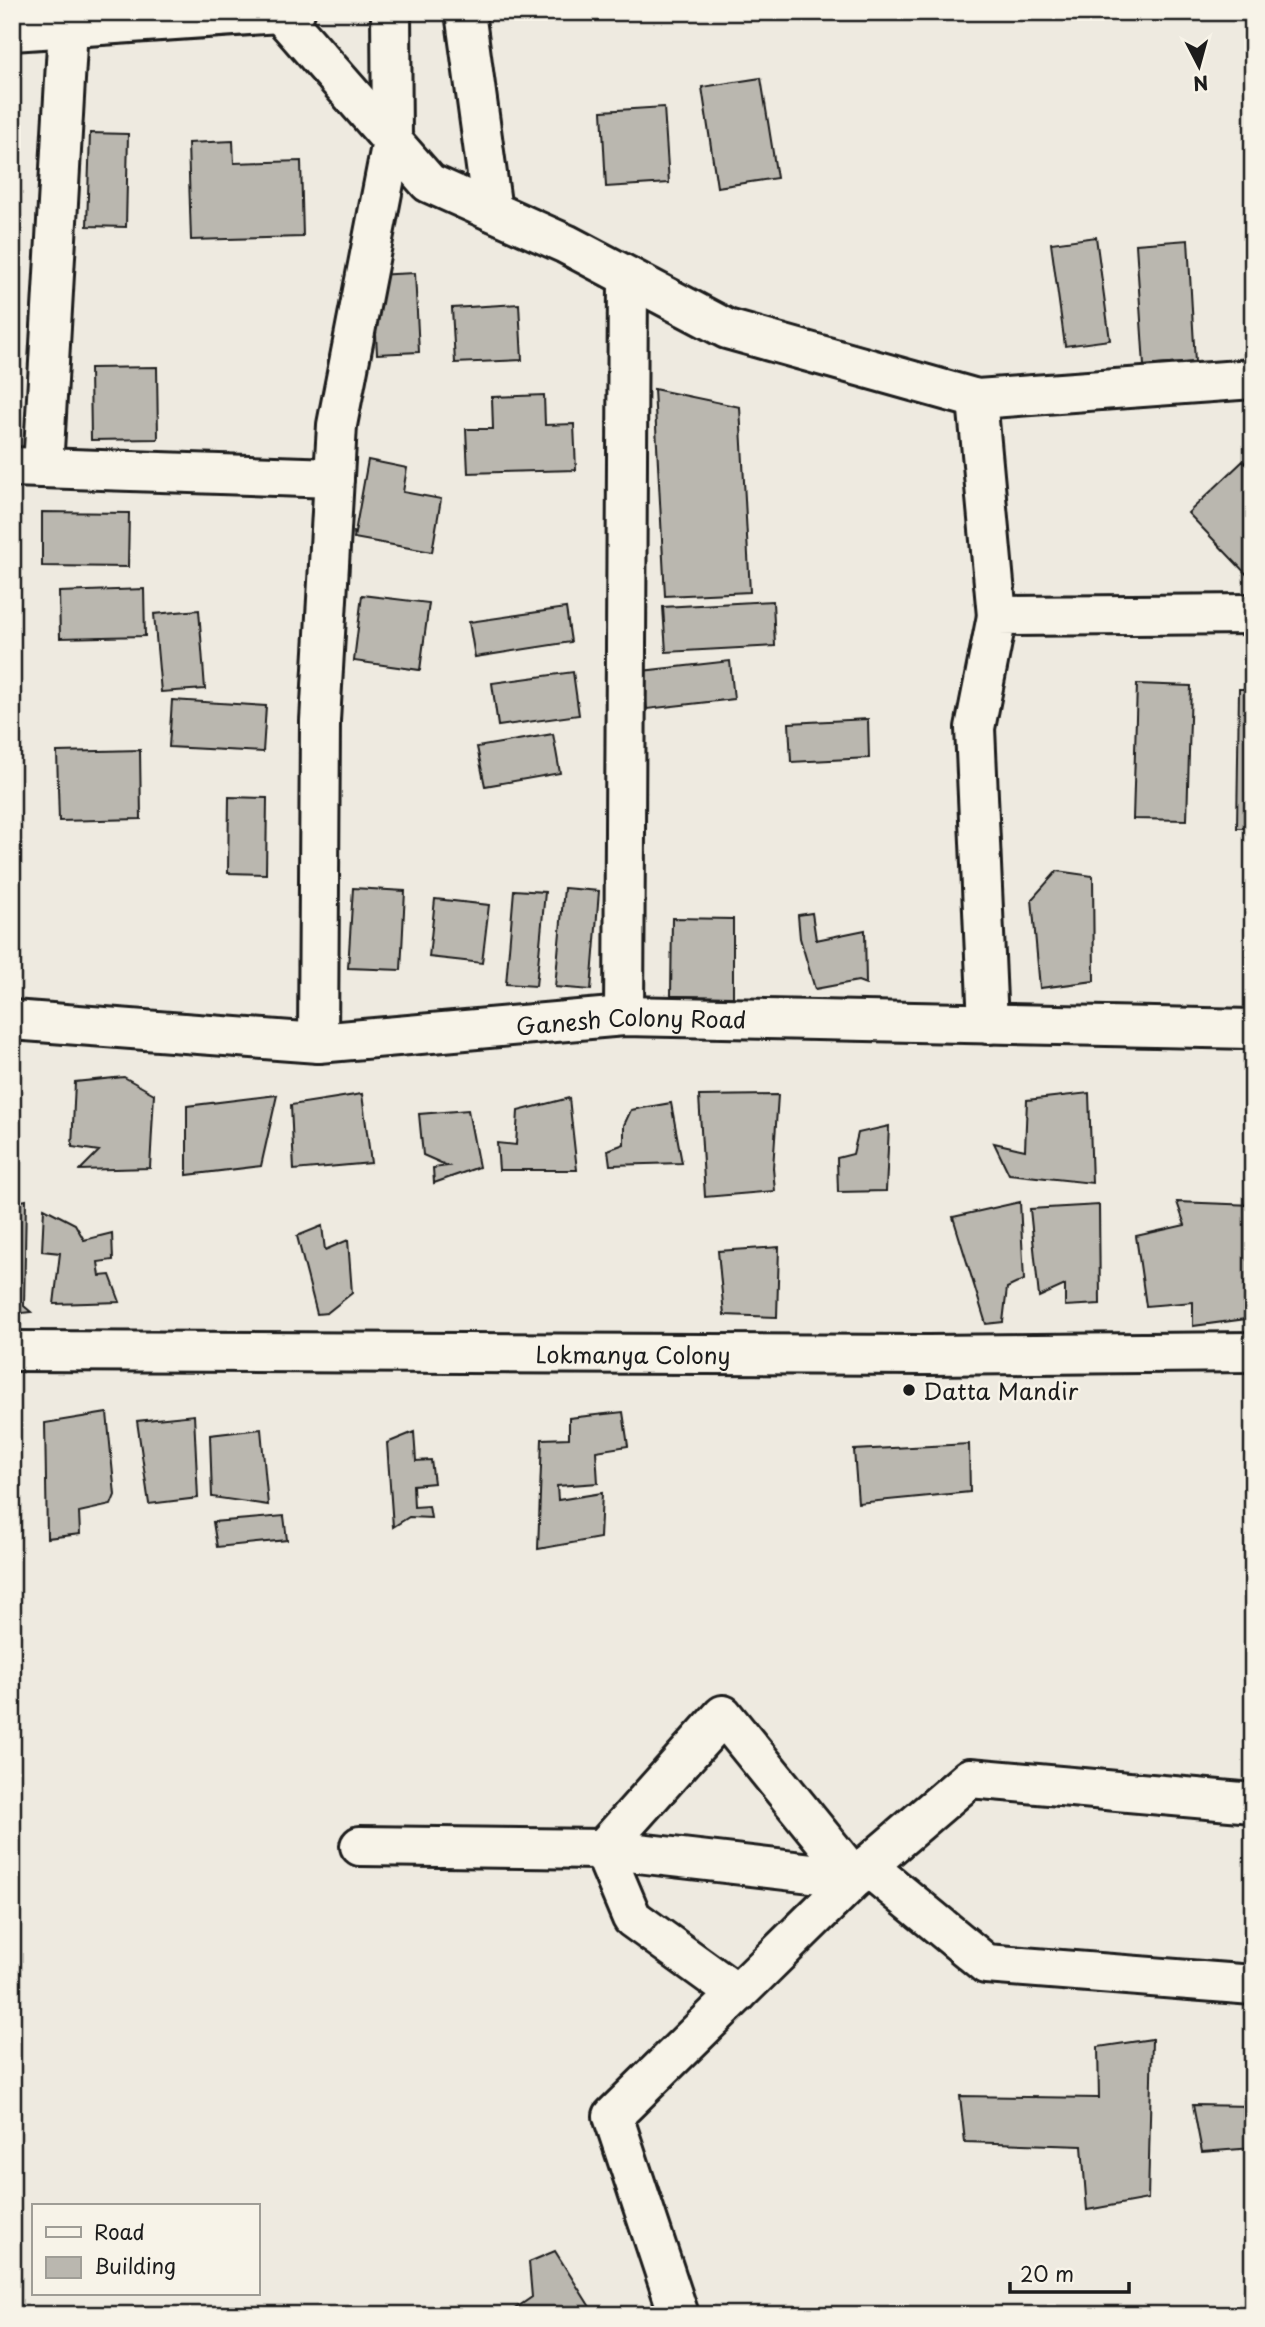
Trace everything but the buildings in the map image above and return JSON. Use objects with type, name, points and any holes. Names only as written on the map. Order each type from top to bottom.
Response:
[{"type":"street","points":[[12,31],[295,12]]},
{"type":"street","points":[[318,1043],[320,722],[337,425],[392,141],[391,12]]},
{"type":"street","points":[[464,12],[492,211]]},
{"type":"street","points":[[280,13],[429,183],[566,244],[727,330],[976,398],[1253,379]]},
{"type":"street","points":[[68,27],[28,468],[334,478]]},
{"type":"street","points":[[624,1016],[628,277]]},
{"type":"street","points":[[976,398],[998,616],[975,728],[988,1024]]},
{"type":"street","points":[[998,616],[1253,614]]},
{"type":"street","name":"Ganesh Colony Road","points":[[12,1020],[318,1043],[624,1016],[1253,1029]]},
{"type":"street","name":"Lokmanya Colony","points":[[12,1351],[900,1355],[1253,1352]]},
{"type":"street","points":[[603,1849],[723,1715],[861,1872],[986,1964],[1253,1985]]},
{"type":"street","points":[[679,2315],[613,2116],[861,1872],[970,1778],[1253,1803]]},
{"type":"street","points":[[360,1846],[603,1849],[861,1872]]},
{"type":"street","points":[[603,1849],[632,1918],[737,1994]]},
{"type":"place","name":"Datta Mandir","points":[[909,1390]]}]
